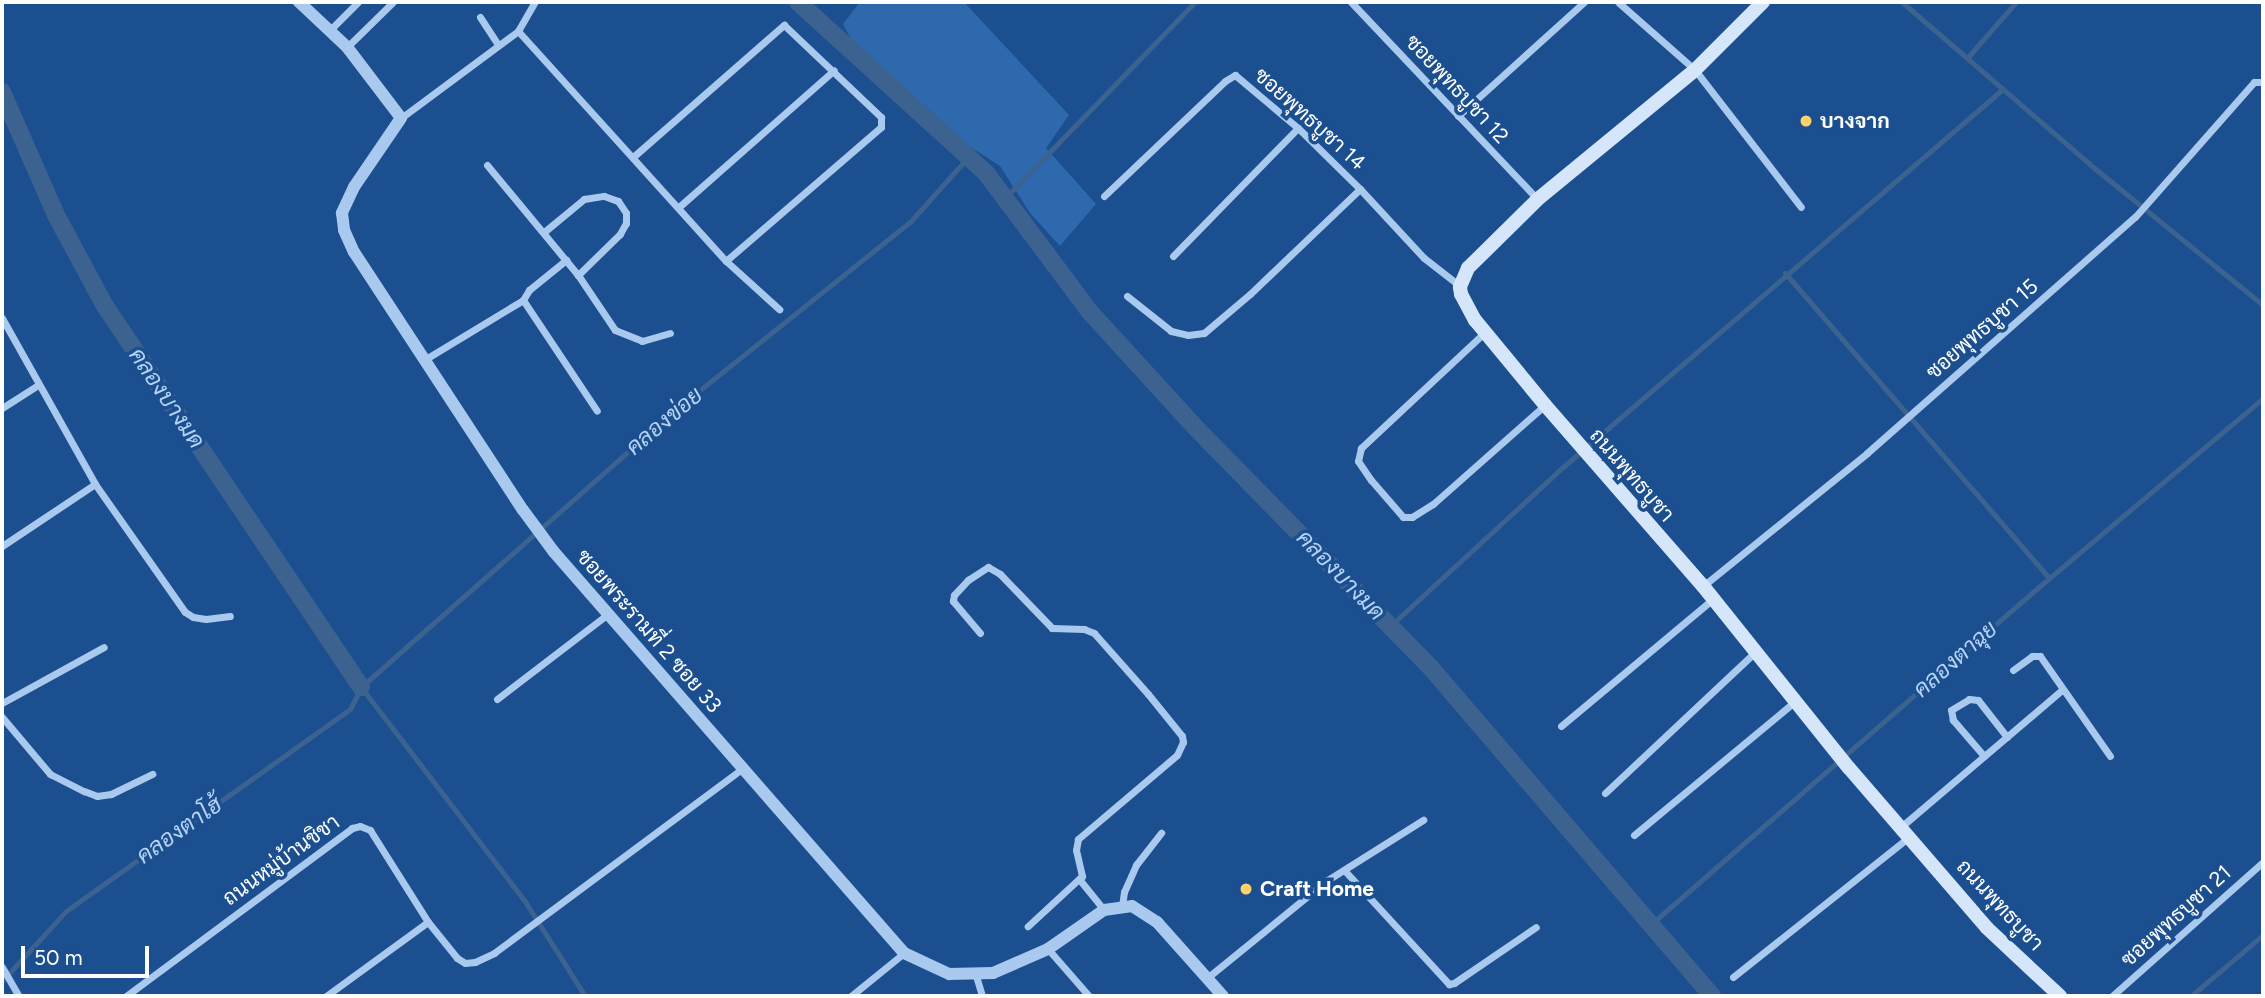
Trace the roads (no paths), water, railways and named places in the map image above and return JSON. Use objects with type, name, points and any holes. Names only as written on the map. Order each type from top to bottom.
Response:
[{"type":"main road","points":[[1460,286],[1468,268],[1537,200],[1695,70],[1763,2]]},
{"type":"main road","name":"ถนนพุทธบูชา","points":[[1460,286],[1475,320],[1545,405],[1703,586],[1830,746],[1987,928],[2060,996]]},
{"type":"street","points":[[299,2],[347,47],[401,118],[518,30],[535,2]]},
{"type":"street","points":[[329,31],[358,2]]},
{"type":"street","points":[[347,47],[393,2]]},
{"type":"street","name":"ซอยพุทธบูชา 12","points":[[1351,2],[1537,200]]},
{"type":"street","points":[[1458,116],[1584,2]]},
{"type":"street","points":[[1618,2],[1695,70],[1801,207]]},
{"type":"street","points":[[480,17],[498,45]]},
{"type":"street","points":[[633,157],[784,25],[881,117],[881,127],[726,261]]},
{"type":"street","points":[[518,30],[582,105],[680,206],[726,261],[779,309]]},
{"type":"street","points":[[680,206],[834,70]]},
{"type":"street","name":"ซอยพุทธบูชา 14","points":[[1104,197],[1232,75],[1298,128],[1424,258],[1460,286]]},
{"type":"street","name":"ซอยพุทธบูชา 15","points":[[1703,586],[1867,453],[2136,217],[2254,82],[2263,82]]},
{"type":"street","name":"ซอยพระรามที่ 2 ซอย 33","points":[[401,118],[354,187],[342,213],[344,230],[354,252],[523,510],[554,552],[904,953],[949,974],[976,976],[1012,967],[1048,949],[1104,910],[1122,906]]},
{"type":"street","points":[[1173,256],[1298,128]]},
{"type":"street","points":[[487,165],[579,275],[615,330],[642,341],[670,332]]},
{"type":"street","points":[[1127,296],[1171,331],[1188,335],[1204,333],[1250,295],[1360,189]]},
{"type":"street","points":[[544,232],[584,199],[604,196],[618,201],[625,213],[626,223],[620,234],[579,275]]},
{"type":"street","points":[[424,360],[523,300],[529,290],[566,260]]},
{"type":"street","points":[[523,300],[597,411]]},
{"type":"street","points":[[2,318],[95,484],[185,612],[193,617],[206,619],[230,615]]},
{"type":"street","points":[[1485,332],[1361,447],[1358,461],[1371,481],[1403,517],[1412,517],[1433,504],[1545,405]]},
{"type":"street","points":[[2,408],[38,385]]},
{"type":"street","points":[[2,545],[95,484]]},
{"type":"street","points":[[980,633],[953,601],[954,595],[968,580],[988,567],[1000,573],[1052,628],[1084,629],[1094,633],[1182,736],[1183,743],[1177,755],[1078,839],[1076,850],[1083,874],[1028,926]]},
{"type":"street","points":[[1561,726],[1713,599]]},
{"type":"street","points":[[497,699],[609,613]]},
{"type":"street","points":[[2,703],[104,647]]},
{"type":"street","points":[[1605,793],[1754,653]]},
{"type":"street","points":[[2013,670],[2036,654],[2110,756]]},
{"type":"street","points":[[1733,977],[1906,831],[1984,756],[2062,690]]},
{"type":"street","points":[[1984,756],[1953,720],[1951,710],[1969,699],[1978,700],[2007,737]]},
{"type":"street","points":[[1634,835],[1794,702]]},
{"type":"street","points":[[2,717],[50,774],[97,796],[111,794],[152,774]]},
{"type":"street","name":"ถนนหมู่บ้านชิชา","points":[[126,996],[352,828],[360,826],[370,831],[428,922],[457,958],[465,963],[475,962],[494,953],[742,769]]},
{"type":"street","points":[[1208,978],[1326,881],[1423,820]]},
{"type":"street","points":[[1161,833],[1128,879],[1122,906],[1132,906],[1148,914],[1223,996]]},
{"type":"street","name":"ซอยพุทธบูชา 21","points":[[2112,996],[2263,862]]},
{"type":"street","points":[[1345,871],[1449,984],[1536,926]]},
{"type":"street","points":[[1079,879],[1104,910]]},
{"type":"street","points":[[326,996],[428,922]]},
{"type":"street","points":[[1048,949],[1089,996]]},
{"type":"street","points":[[851,996],[904,953]]},
{"type":"street","points":[[2,967],[19,996]]},
{"type":"street","points":[[976,976],[982,996]]},
{"type":"waterway","name":"คลองบางมด","points":[[798,2],[986,173],[1090,312],[1196,428],[1431,668],[1712,996]]},
{"type":"waterway","points":[[1005,198],[1195,2]]},
{"type":"waterway","points":[[1902,2],[2098,171],[2263,305]]},
{"type":"waterway","points":[[1967,58],[2016,2]]},
{"type":"waterway","points":[[1390,626],[1563,467],[2003,89]]},
{"type":"waterway","name":"คลองบางมด","points":[[2,92],[57,217],[105,306],[361,687]]},
{"type":"waterway","name":"คลองข่อย","points":[[2,981],[66,911],[350,709],[361,687],[675,410],[911,221],[968,157]]},
{"type":"waterway","points":[[1785,273],[2049,578]]},
{"type":"waterway","name":"คลองตาฉุย","points":[[1650,925],[2034,591],[2263,398]]},
{"type":"waterway","points":[[361,687],[526,903],[585,996]]},
{"type":"waterway","points":[[2191,996],[2263,935]]},
{"type":"place","name":"บางจาก","points":[[1806,121]]},
{"type":"place","name":"Craft Home","points":[[1246,889]]},
{"type":"water label","name":"คลองตาโฮ้","points":[[179,830]]}]
